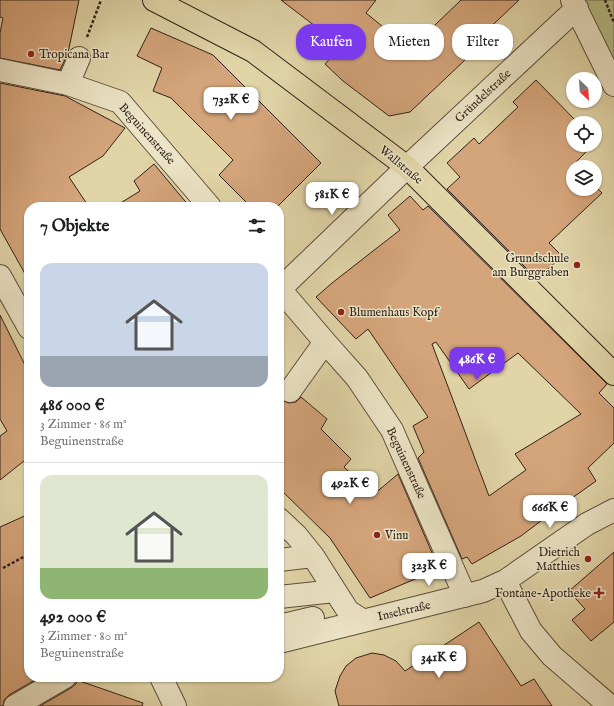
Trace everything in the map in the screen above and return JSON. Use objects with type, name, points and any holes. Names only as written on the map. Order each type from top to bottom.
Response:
[{"type":"main road","name":"Wallstraße","points":[[154,0],[253,51],[407,167],[614,374]]},
{"type":"street","points":[[574,4],[614,85]]},
{"type":"street","name":"Gründelstraße","points":[[284,283],[407,167],[574,4]]},
{"type":"street","points":[[68,84],[79,58]]},
{"type":"street","name":"Beguinenstraße","points":[[0,70],[68,84],[120,102],[206,202]]},
{"type":"street","points":[[0,276],[7,302],[24,322]]},
{"type":"street","name":"Beguinenstraße","points":[[284,294],[358,378],[392,430],[465,596]]},
{"type":"street","points":[[290,391],[325,342]]},
{"type":"street","name":"Inselstraße","points":[[355,616],[465,596],[483,591],[505,581],[587,524],[614,510]]},
{"type":"street","points":[[288,537],[313,556],[335,591],[355,616]]},
{"type":"street","points":[[284,559],[313,556]]},
{"type":"street","points":[[505,581],[531,631],[552,656],[610,706]]},
{"type":"street","points":[[284,596],[335,591]]},
{"type":"street","points":[[284,625],[355,616]]},
{"type":"street","points":[[284,640],[355,616]]},
{"type":"street","points":[[15,706],[56,682]]},
{"type":"street","points":[[162,682],[174,706]]},
{"type":"path","points":[[79,58],[101,0]]},
{"type":"path","points":[[605,0],[614,23]]},
{"type":"path","points":[[3,568],[24,557]]},
{"type":"green space","points":[[565,0],[614,0],[614,88]]},
{"type":"building","points":[[0,0],[79,0],[68,53],[60,70],[0,58],[0,33],[3,18],[0,17]]},
{"type":"building","points":[[281,0],[376,0],[366,13],[379,24],[374,24],[374,60],[444,60],[444,24],[436,24],[461,0],[519,0],[494,24],[452,24],[452,60],[465,60],[410,112],[389,116],[343,81],[325,64],[329,60],[366,60],[366,24],[312,24]]},
{"type":"building","points":[[151,28],[213,55],[321,163],[282,202],[246,202],[219,175],[233,160],[171,98],[153,91],[162,68],[137,56]]},
{"type":"building","name":"Grundschule am Burggraben","points":[[536,80],[571,116],[566,116],[566,152],[586,152],[578,160],[566,160],[566,196],[599,196],[549,243],[562,256],[537,279],[447,189],[460,177],[447,163],[474,138],[479,144],[518,107],[513,102]]},
{"type":"building","points":[[0,83],[65,96],[125,128],[103,156],[69,177],[86,202],[24,202],[24,272],[0,229]]},
{"type":"building","points":[[154,164],[186,202],[122,202],[140,191],[134,181]]},
{"type":"building","points":[[410,196],[423,210],[428,206],[607,384],[599,393],[614,408],[614,443],[588,468],[596,481],[521,536],[472,564],[467,557],[462,559],[418,458],[424,452],[413,426],[428,417],[368,329],[356,339],[316,297],[400,230],[388,215]],"holes":[[[436,342],[469,389],[518,353],[581,414],[515,454],[526,470],[489,496],[432,344]]]},
{"type":"building","points":[[0,315],[24,363],[24,461],[0,480],[0,436],[7,431],[0,419]]},
{"type":"building","points":[[301,397],[327,419],[321,429],[351,459],[344,467],[373,495],[398,474],[439,569],[370,598],[330,538],[284,493],[284,401],[289,403],[296,402]]},
{"type":"building","points":[[24,516],[24,682],[31,682],[9,695],[4,700],[3,706],[0,706],[0,527]]},
{"type":"building","points":[[614,552],[614,622],[591,641],[572,620],[585,609],[569,591]]},
{"type":"building","points":[[479,622],[521,686],[534,679],[552,706],[339,706],[335,691],[340,676],[346,666],[356,658],[372,653],[384,655],[396,661],[405,671]]},
{"type":"building","points":[[76,682],[83,682],[143,703],[142,706],[40,706],[76,684]]},
{"type":"place","name":"Tropicana Bar","points":[[31,54]]},
{"type":"place","name":"Grundschule am Burggraben","points":[[577,265]]},
{"type":"place","name":"Blumenhaus Kopf","points":[[341,312]]},
{"type":"place","name":"Vinu","points":[[377,535]]},
{"type":"place","name":"Dietrich Matthies","points":[[588,559]]},
{"type":"place","name":"Fontane-Apotheke","points":[[599,593]]}]
